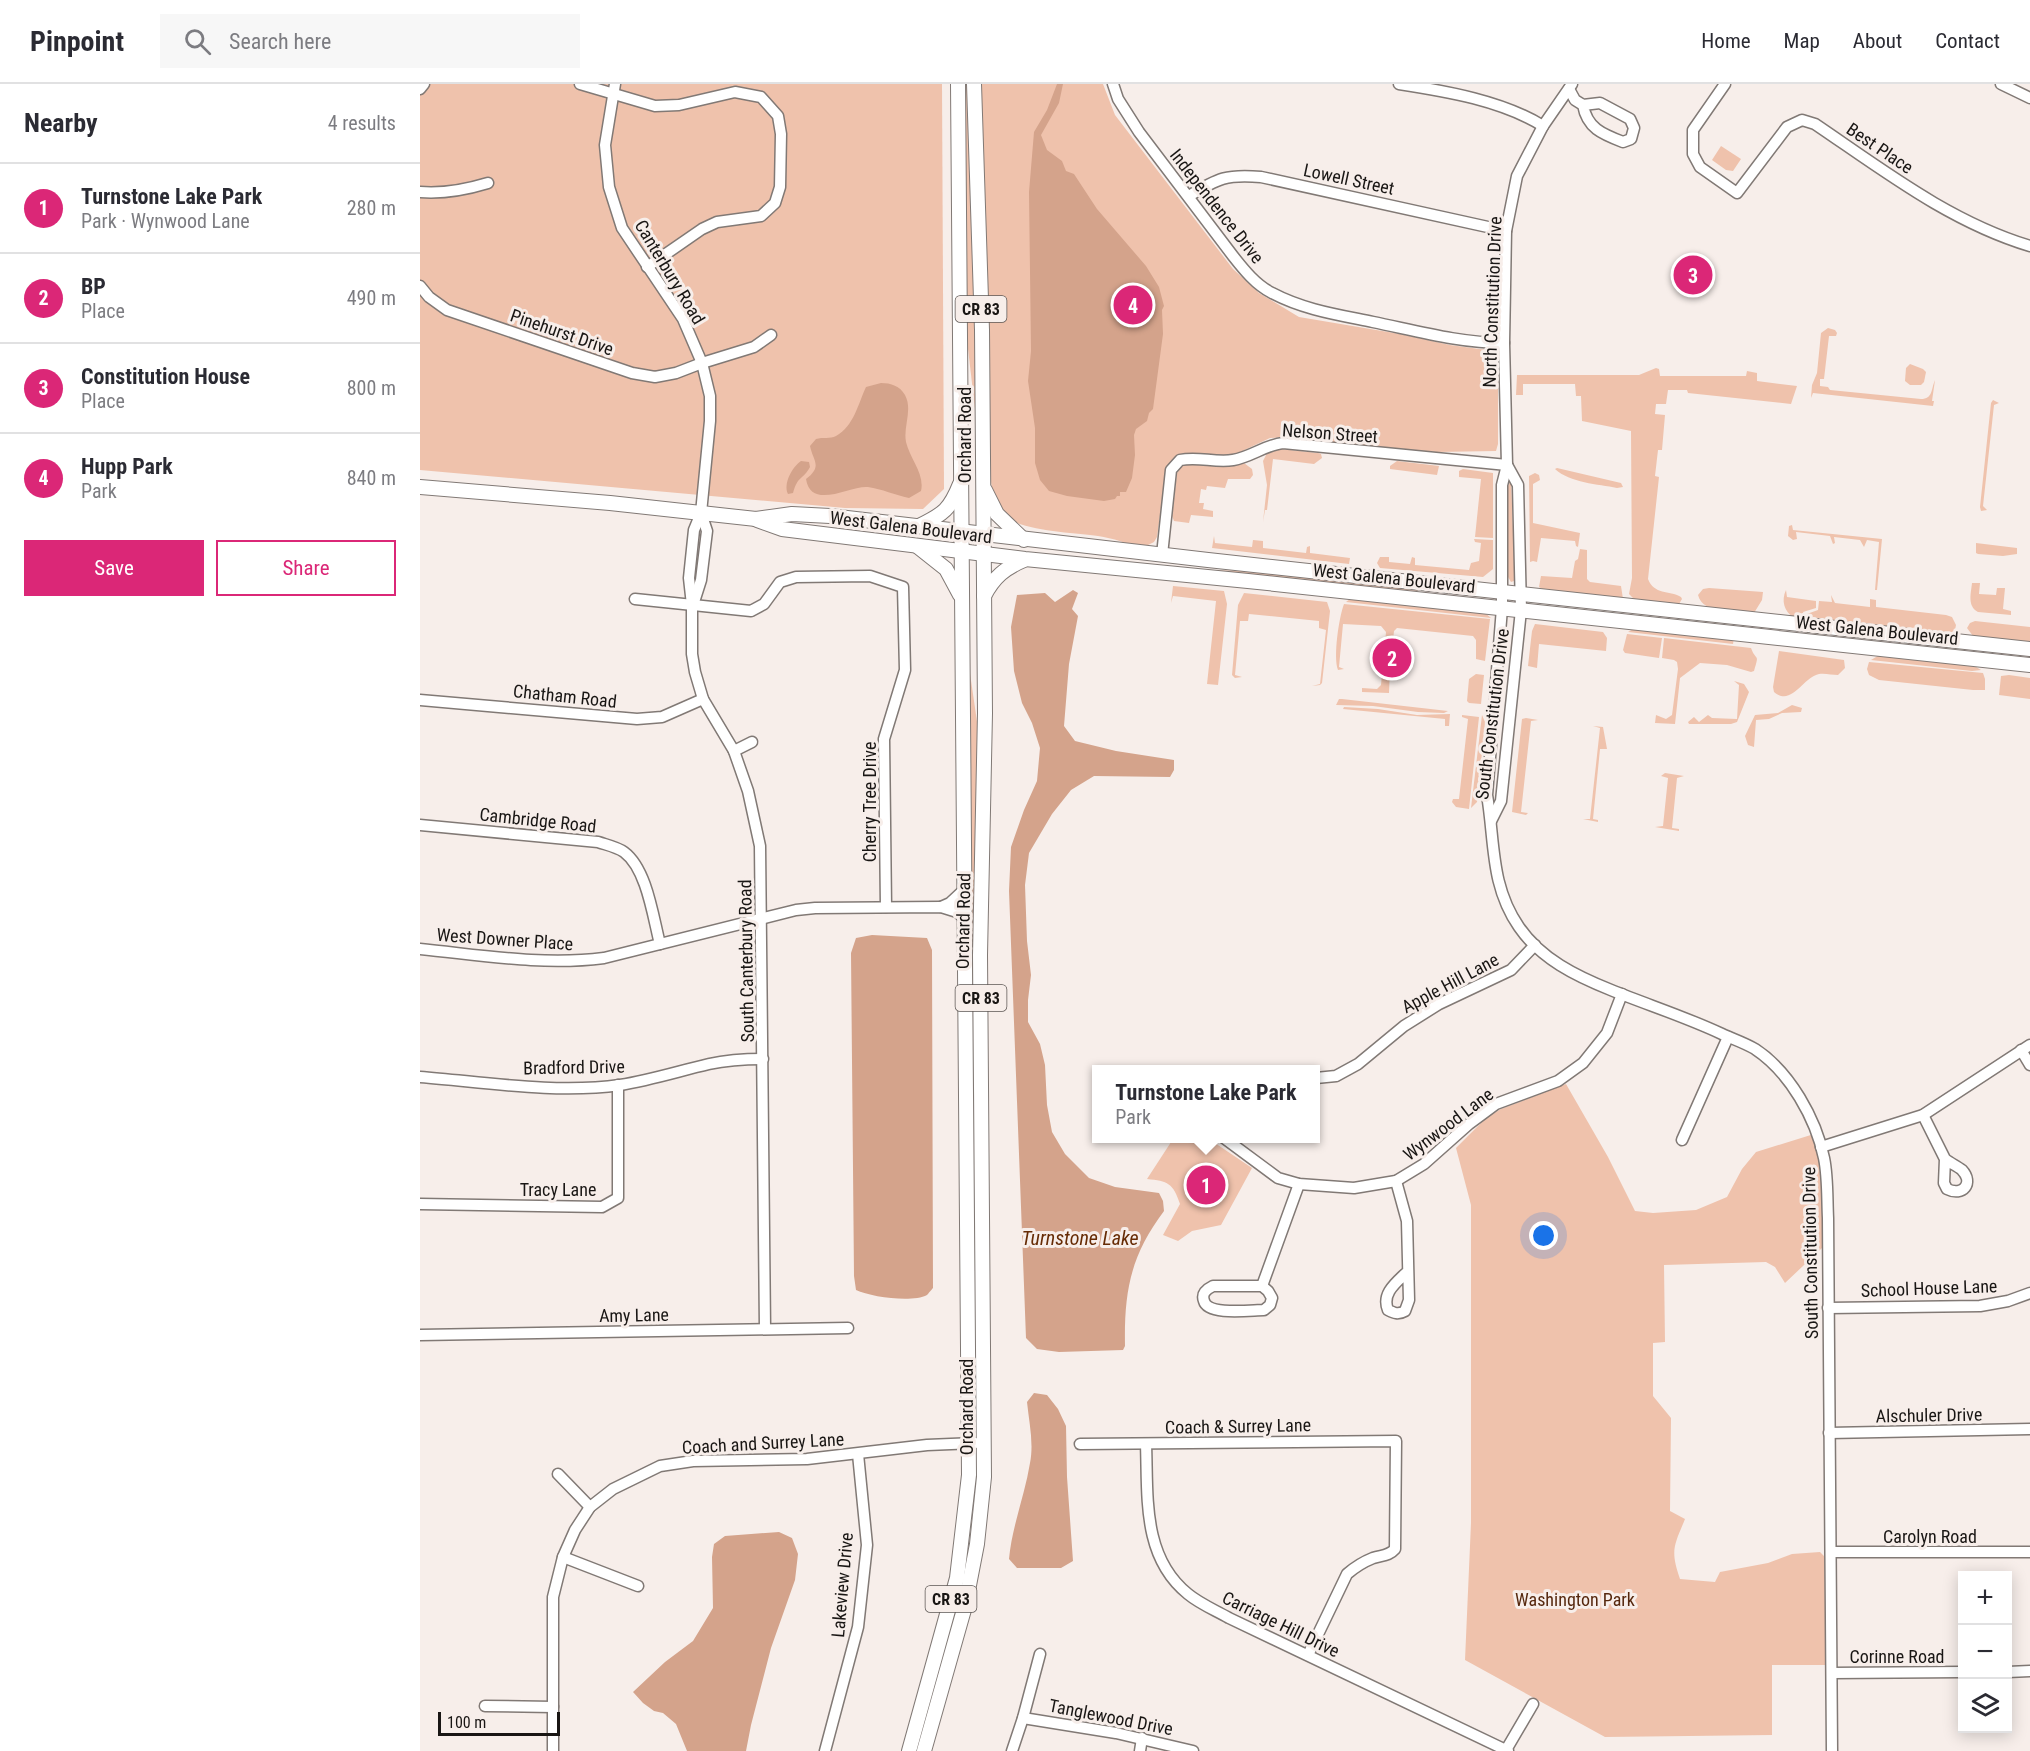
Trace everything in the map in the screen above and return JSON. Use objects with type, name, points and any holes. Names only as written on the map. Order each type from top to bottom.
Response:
[{"type":"main road","name":"Orchard Road","points":[[909,1751],[957,1578],[969,1475],[958,84]]},
{"type":"main road","name":"Orchard Road","points":[[924,1751],[965,1606],[977,1544],[984,1477],[980,954],[985,713],[981,330],[974,84]]},
{"type":"main road","points":[[918,526],[943,514],[954,498],[962,479]]},
{"type":"main road","points":[[983,484],[997,514],[1024,540]]},
{"type":"main road","name":"West Galena Boulevard","points":[[420,487],[610,503],[756,519],[792,514],[830,516],[1024,540],[2030,649]]},
{"type":"main road","name":"West Galena Boulevard","points":[[756,519],[782,529],[963,552],[2030,665]]},
{"type":"main road","points":[[917,546],[946,569],[963,599]]},
{"type":"main road","points":[[983,598],[1001,572],[1025,559]]},
{"type":"main road","points":[[1152,573],[1159,566],[1190,566],[1208,560]]},
{"type":"main road","points":[[1995,661],[2005,654],[2030,657]]},
{"type":"street","points":[[420,88],[424,84]]},
{"type":"street","points":[[580,84],[614,89],[655,106],[679,105],[735,92],[762,97],[778,116],[781,134],[780,187],[776,203],[761,216],[717,222],[702,229],[647,267]]},
{"type":"street","name":"Independence Drive","points":[[1113,84],[1118,99],[1139,132],[1247,274],[1270,292],[1306,308],[1467,341],[1504,343]]},
{"type":"street","points":[[1399,84],[1503,108],[1529,117],[1543,126]]},
{"type":"street","name":"Best Place","points":[[1725,84],[1693,130],[1694,153],[1700,167],[1737,194],[1787,127],[1802,120],[1815,124],[1902,184],[1959,217],[2030,246]]},
{"type":"street","points":[[2001,84],[2030,98]]},
{"type":"street","points":[[1570,86],[1575,100],[1583,105],[1600,103],[1630,119],[1635,128],[1631,139],[1623,142],[1590,125],[1586,120],[1583,105]]},
{"type":"street","name":"North Constitution Drive","points":[[1502,608],[1502,485],[1507,465],[1504,343],[1506,231],[1517,176],[1543,126],[1570,86]]},
{"type":"street","name":"Canterbury Road","points":[[614,89],[605,145],[609,187],[622,228],[683,319],[702,363],[710,396],[710,421],[701,513]]},
{"type":"street","name":"Lowell Street","points":[[1189,196],[1222,177],[1238,175],[1261,177],[1506,231]]},
{"type":"street","points":[[420,192],[461,191],[488,183]]},
{"type":"street","name":"Pinehurst Drive","points":[[420,286],[429,297],[447,310],[632,373],[654,377],[676,373],[754,347],[771,335]]},
{"type":"street","name":"Nelson Street","points":[[1161,555],[1171,470],[1180,460],[1237,459],[1268,446],[1284,443],[1507,465]]},
{"type":"street","name":"North Constitution Drive","points":[[1507,465],[1518,485],[1521,610]]},
{"type":"street","name":"South Canterbury Road","points":[[701,513],[694,530],[689,578],[693,605],[692,654],[695,672],[703,699],[734,751],[748,791],[760,846],[765,1329]]},
{"type":"street","name":"Cherry Tree Drive","points":[[635,598],[751,611],[764,604],[780,582],[796,577],[870,576],[903,587],[905,670],[884,739],[886,907]]},
{"type":"street","name":"South Constitution Drive","points":[[1502,608],[1487,795],[1493,861],[1502,892],[1519,927],[1535,945],[1561,967],[1587,980],[1754,1048],[1766,1057],[1794,1088],[1811,1117],[1821,1147],[1825,1161],[1828,1308],[1832,1751]]},
{"type":"street","name":"South Constitution Drive","points":[[1491,821],[1501,801],[1521,610]]},
{"type":"street","name":"Chatham Road","points":[[420,700],[637,719],[662,717],[703,699]]},
{"type":"street","points":[[734,751],[752,742]]},
{"type":"street","name":"Cambridge Road","points":[[420,825],[598,842],[614,847],[624,852],[638,867],[660,944]]},
{"type":"street","points":[[941,907],[950,903],[965,889]]},
{"type":"street","name":"West Downer Place","points":[[420,949],[519,959],[571,961],[604,958],[762,918],[815,908],[941,907],[957,912],[966,920]]},
{"type":"street","name":"Apple Hill Lane","points":[[1320,1078],[1336,1076],[1358,1064],[1404,1026],[1439,1004],[1511,970],[1535,945]]},
{"type":"street","name":"Wynwood Lane","points":[[1231,1143],[1278,1178],[1299,1184],[1354,1188],[1396,1181],[1424,1164],[1469,1124],[1496,1104],[1558,1081],[1582,1063],[1607,1033],[1622,994]]},
{"type":"street","points":[[1682,1140],[1728,1037]]},
{"type":"street","points":[[1821,1147],[1923,1115],[2025,1047],[2030,1065]]},
{"type":"street","name":"Bradford Drive","points":[[420,1077],[537,1086],[618,1085],[667,1076],[709,1064],[763,1059]]},
{"type":"street","name":"Tracy Lane","points":[[420,1204],[602,1207],[618,1198],[618,1085]]},
{"type":"street","points":[[1923,1115],[1945,1159]]},
{"type":"street","points":[[1396,1181],[1407,1221],[1408,1271]]},
{"type":"street","points":[[1262,1286],[1299,1184]]},
{"type":"street","points":[[1213,1286],[1262,1286],[1269,1291],[1272,1298],[1270,1305],[1264,1310],[1216,1310],[1204,1304],[1203,1296],[1213,1286]]},
{"type":"street","name":"School House Lane","points":[[1828,1308],[1980,1306],[2008,1301],[2030,1293]]},
{"type":"street","name":"Amy Lane","points":[[420,1335],[848,1328]]},
{"type":"street","name":"Alschuler Drive","points":[[1829,1433],[2030,1429]]},
{"type":"street","name":"Coach & Surrey Lane","points":[[1080,1444],[1396,1441],[1395,1549],[1389,1555],[1374,1558],[1355,1567],[1347,1574],[1308,1656]]},
{"type":"street","name":"Coach and Surrey Lane","points":[[553,1751],[553,1597],[556,1576],[575,1530],[591,1508],[613,1489],[660,1466],[693,1461],[807,1459],[927,1445],[984,1443]]},
{"type":"street","name":"Carriage Hill Drive","points":[[1146,1444],[1148,1520],[1159,1556],[1169,1575],[1187,1593],[1202,1604],[1507,1750]]},
{"type":"street","name":"Lakeview Drive","points":[[825,1751],[858,1628],[867,1545],[858,1454]]},
{"type":"street","points":[[558,1474],[591,1508]]},
{"type":"street","name":"Carolyn Road","points":[[1830,1552],[2030,1552]]},
{"type":"street","points":[[563,1557],[638,1586]]},
{"type":"street","points":[[1012,1751],[1040,1654]]},
{"type":"street","points":[[2012,1671],[2030,1671]]},
{"type":"street","name":"Corinne Road","points":[[1832,1673],[1958,1672]]},
{"type":"street","points":[[1507,1750],[1533,1704]]},
{"type":"street","points":[[485,1706],[553,1707]]},
{"type":"street","name":"Tanglewood Drive","points":[[1023,1718],[1142,1738],[1193,1751]]},
{"type":"street","points":[[1140,1751],[1142,1738]]},
{"type":"green space","points":[[420,84],[942,84],[944,489],[923,509],[845,508],[420,470]]},
{"type":"green space","points":[[963,84],[969,84],[978,409],[975,409],[965,323]]},
{"type":"green space","points":[[980,84],[1103,84],[1115,115],[1233,269],[1259,293],[1299,317],[1494,351],[1498,357],[1498,444],[1496,451],[1436,452],[1289,437],[1270,438],[1238,453],[1220,456],[1187,453],[1177,456],[1168,465],[1157,537],[1154,542],[1142,548],[1104,537],[1032,527],[1008,519],[995,501],[989,463]]},
{"type":"green space","points":[[1721,146],[1741,159],[1733,171],[1726,170],[1712,160]]},
{"type":"green space","points":[[1828,328],[1837,333],[1836,336],[1829,336],[1824,379],[1820,379],[1820,386],[1828,387],[1830,390],[1925,399],[1930,395],[1935,380],[1933,406],[1813,393],[1811,398],[1812,385],[1817,373],[1821,333]]},
{"type":"green space","points":[[1910,364],[1926,372],[1921,385],[1910,385],[1905,381],[1906,368]]},
{"type":"green space","points":[[1656,368],[1659,369],[1660,376],[1746,376],[1747,371],[1757,373],[1757,381],[1797,386],[1791,404],[1688,393],[1687,390],[1668,390],[1666,404],[1656,404],[1655,414],[1665,415],[1662,450],[1658,450],[1655,476],[1659,477],[1648,579],[1654,588],[1681,597],[1679,604],[1635,600],[1629,594],[1632,578],[1631,431],[1582,421],[1581,396],[1576,396],[1575,384],[1523,384],[1523,395],[1516,395],[1517,375],[1639,375]]},
{"type":"green space","points":[[1993,400],[1999,403],[1994,405],[1983,506],[1987,510],[1981,511],[1991,403]]},
{"type":"green space","points":[[1281,449],[1318,453],[1322,458],[1314,464],[1273,459],[1267,510],[1265,510],[1263,522],[1267,485],[1263,461],[1267,453]]},
{"type":"green space","points":[[1397,461],[1439,466],[1437,475],[1390,469],[1390,466]]},
{"type":"green space","points":[[1244,463],[1252,469],[1253,475],[1250,479],[1228,479],[1225,488],[1207,486],[1206,490],[1201,489],[1199,503],[1204,503],[1203,509],[1213,511],[1213,517],[1191,515],[1189,523],[1174,521],[1172,516],[1177,473],[1182,466],[1190,464],[1226,467]]},
{"type":"green space","points":[[1463,469],[1493,473],[1493,538],[1475,537],[1481,479],[1459,477],[1459,471]]},
{"type":"green space","points":[[1555,469],[1621,483],[1623,487],[1617,488],[1576,480],[1561,474]]},
{"type":"green space","points":[[1535,473],[1539,475],[1540,480],[1533,484],[1533,523],[1580,533],[1578,547],[1575,541],[1541,538],[1537,562],[1530,562],[1529,476]]},
{"type":"green space","points":[[1511,480],[1515,578],[1511,582],[1508,577],[1507,488]]},
{"type":"green space","points":[[1792,525],[1793,530],[1882,539],[1877,590],[1875,590],[1879,542],[1867,540],[1864,547],[1860,540],[1834,537],[1835,543],[1833,544],[1830,536],[1796,532],[1797,539],[1793,540],[1788,536],[1789,526]]},
{"type":"green space","points":[[1214,536],[1215,543],[1252,547],[1253,540],[1263,541],[1263,548],[1306,553],[1307,547],[1310,546],[1310,553],[1350,558],[1349,564],[1212,548]]},
{"type":"green space","points":[[1474,539],[1493,540],[1493,569],[1483,577],[1380,568],[1377,563],[1380,557],[1389,557],[1389,562],[1410,564],[1412,557],[1415,558],[1415,565],[1469,570],[1471,563],[1479,561],[1481,543],[1475,542]]},
{"type":"green space","points":[[1976,543],[2017,548],[2017,554],[2003,556],[1978,554]]},
{"type":"green space","points":[[1580,549],[1587,550],[1587,579],[1590,582],[1621,586],[1623,599],[1544,590],[1539,587],[1541,576],[1572,578]]},
{"type":"green space","points":[[1203,570],[1260,571],[1427,588],[1427,591],[1370,590],[1203,572]]},
{"type":"green space","points":[[1972,583],[1980,583],[1979,594],[1996,595],[1997,588],[2005,588],[2003,609],[2011,611],[2011,615],[1978,612],[1972,606],[1970,599]]},
{"type":"green space","points":[[1173,586],[1224,591],[1227,604],[1218,685],[1207,684],[1216,601],[1173,596],[1171,603]]},
{"type":"green space","points":[[1703,589],[1763,592],[1762,600],[1754,613],[1713,609],[1706,606],[1698,595]]},
{"type":"green space","points":[[1786,590],[1787,597],[1816,601],[1816,608],[1803,612],[1804,615],[1818,610],[1819,601],[1832,602],[1831,595],[1835,603],[1870,607],[1870,599],[1876,600],[1876,607],[1946,615],[1952,617],[1956,625],[1955,630],[1947,635],[1794,618],[1784,606]]},
{"type":"green space","points":[[1244,593],[1327,602],[1330,611],[1320,685],[1312,686],[1320,684],[1326,630],[1319,628],[1319,621],[1249,614],[1248,621],[1240,621],[1235,675],[1242,677],[1235,678],[1232,675],[1238,605]]},
{"type":"green space","points":[[1350,599],[1484,612],[1491,618],[1346,602]]},
{"type":"green space","points":[[1344,604],[1490,619],[1485,661],[1476,659],[1476,640],[1473,636],[1397,628],[1394,631],[1392,649],[1388,650],[1389,693],[1362,692],[1362,688],[1377,689],[1381,685],[1386,632],[1381,626],[1343,624],[1339,667],[1344,669],[1338,670],[1337,637]]},
{"type":"green space","points":[[1975,621],[2030,627],[2030,644],[1973,636],[1967,628]]},
{"type":"green space","points":[[1535,624],[1603,632],[1607,638],[1606,651],[1539,644],[1537,668],[1528,666],[1532,631]]},
{"type":"green space","points":[[1635,628],[1734,638],[1733,644],[1628,632]]},
{"type":"green space","points":[[1627,634],[1662,638],[1659,658],[1625,653],[1623,650]]},
{"type":"green space","points":[[1664,638],[1751,648],[1757,659],[1754,671],[1727,665],[1700,663],[1680,678],[1675,724],[1655,723],[1656,715],[1666,719],[1672,715],[1678,669],[1677,662],[1662,658]]},
{"type":"green space","points":[[1779,651],[1844,660],[1845,668],[1838,675],[1813,676],[1792,694],[1780,696],[1774,692],[1773,687]]},
{"type":"green space","points":[[1881,654],[1973,665],[1981,670],[1972,671],[1871,660]]},
{"type":"green space","points":[[968,660],[980,742],[977,1420],[974,1420]]},
{"type":"green space","points":[[1869,662],[1983,673],[1985,690],[1879,680],[1869,675],[1867,669]]},
{"type":"green space","points":[[1476,674],[1484,675],[1481,704],[1467,701],[1469,679]]},
{"type":"green space","points":[[2001,676],[2030,678],[2030,699],[1999,695]]},
{"type":"green space","points":[[1734,681],[1744,684],[1749,692],[1737,722],[1689,724],[1688,722],[1694,717],[1699,722],[1708,715],[1712,718],[1737,719],[1739,685]]},
{"type":"green space","points":[[1339,699],[1448,711],[1444,713],[1418,712],[1373,706],[1336,705]]},
{"type":"green space","points":[[1792,705],[1802,708],[1801,712],[1782,713],[1769,719],[1756,720],[1754,747],[1748,745],[1745,736],[1755,715],[1778,713]]},
{"type":"green space","points":[[1344,707],[1417,715],[1450,714],[1449,726],[1445,726],[1445,719],[1343,709]]},
{"type":"green space","points":[[1462,715],[1479,717],[1469,809],[1456,807],[1452,802],[1453,799],[1459,799],[1468,719]]},
{"type":"green space","points":[[1482,715],[1485,722],[1477,802],[1471,808]]},
{"type":"green space","points":[[1522,719],[1538,720],[1531,721],[1521,812],[1528,813],[1526,815],[1512,812]]},
{"type":"green space","points":[[1593,726],[1603,727],[1607,749],[1600,749],[1593,819],[1598,822],[1583,819],[1590,819],[1600,728]]},
{"type":"green space","points":[[1665,773],[1684,776],[1677,778],[1672,828],[1679,829],[1679,831],[1655,827],[1663,826],[1668,778],[1661,776]]},
{"type":"green space","name":"Washington Park","points":[[1566,1084],[1608,1157],[1635,1211],[1653,1213],[1696,1210],[1727,1197],[1742,1169],[1756,1152],[1814,1134],[1820,1157],[1825,1240],[1822,1248],[1785,1283],[1775,1267],[1766,1262],[1664,1265],[1665,1342],[1653,1343],[1653,1396],[1671,1418],[1670,1511],[1685,1519],[1674,1554],[1680,1579],[1715,1582],[1720,1572],[1768,1563],[1792,1554],[1820,1552],[1826,1558],[1827,1665],[1772,1665],[1772,1735],[1605,1737],[1465,1660],[1471,1523],[1471,1205],[1456,1148],[1486,1118],[1501,1109]]},
{"type":"green space","points":[[1170,1143],[1215,1143],[1252,1168],[1221,1225],[1192,1231],[1178,1241],[1163,1235],[1180,1204],[1175,1192],[1165,1182],[1147,1179]]},
{"type":"water","points":[[1057,84],[1063,84],[1059,103],[1041,135],[1047,150],[1062,161],[1066,171],[1074,174],[1097,209],[1146,266],[1159,287],[1164,306],[1162,310],[1163,334],[1153,409],[1147,421],[1136,429],[1134,435],[1135,455],[1132,478],[1126,492],[1120,492],[1120,496],[1115,499],[1104,501],[1049,491],[1040,480],[1035,463],[1035,428],[1028,381],[1031,351],[1029,192],[1034,132],[1047,110]]},
{"type":"water","points":[[881,383],[898,387],[905,395],[908,406],[906,442],[921,479],[921,491],[909,498],[868,487],[832,494],[815,493],[809,488],[806,479],[816,467],[810,446],[816,439],[834,437],[842,432],[855,414],[866,387]]},
{"type":"water","points":[[801,461],[809,462],[810,467],[797,483],[793,493],[788,494],[789,476]]},
{"type":"water","name":"Turnstone Lake","points":[[1073,590],[1078,593],[1072,609],[1078,616],[1069,664],[1064,726],[1075,741],[1116,751],[1174,760],[1174,770],[1170,777],[1094,776],[1071,790],[1052,814],[1029,853],[1025,885],[1031,975],[1028,1022],[1040,1044],[1045,1065],[1047,1105],[1052,1132],[1065,1154],[1089,1178],[1115,1187],[1159,1193],[1164,1211],[1144,1243],[1132,1274],[1128,1290],[1123,1350],[1059,1352],[1037,1349],[1026,1338],[1009,891],[1011,847],[1037,781],[1040,748],[1032,723],[1022,703],[1014,671],[1011,627],[1017,595],[1045,593],[1055,602]]},
{"type":"water","points":[[872,935],[927,938],[932,950],[933,1288],[927,1295],[912,1299],[863,1293],[856,1290],[854,1276],[851,953],[856,938]]},
{"type":"water","points":[[1034,1393],[1047,1395],[1058,1409],[1066,1426],[1073,1561],[1061,1568],[1017,1568],[1009,1559],[1030,1463],[1031,1440],[1027,1402]]},
{"type":"water","points":[[779,1532],[792,1538],[798,1554],[795,1580],[771,1648],[746,1751],[687,1751],[676,1724],[663,1713],[654,1711],[643,1703],[633,1692],[665,1662],[693,1641],[713,1608],[714,1544],[725,1536]]},
{"type":"place","name":"Constitution House","points":[[1693,275]]},
{"type":"place","name":"Hupp Park","points":[[1133,305]]},
{"type":"place","name":"BP","points":[[1392,658]]},
{"type":"place","name":"Turnstone Lake Park","points":[[1206,1185]]}]
